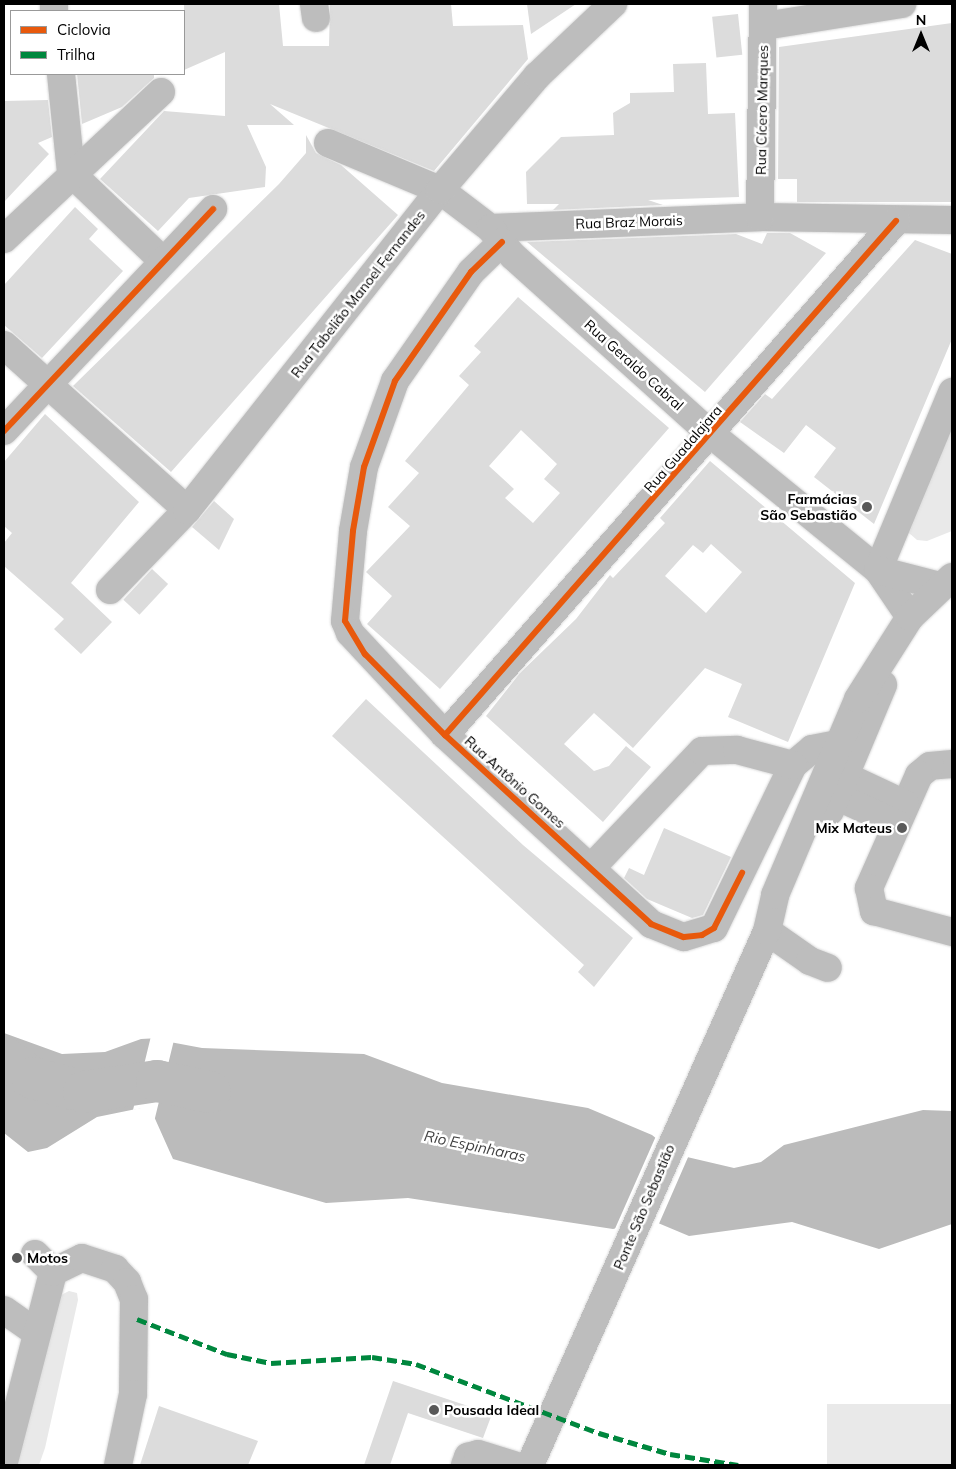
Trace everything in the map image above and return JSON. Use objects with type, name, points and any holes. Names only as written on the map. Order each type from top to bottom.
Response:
[{"type":"street","name":"Rua Tabelião Manoel Fernandes","points":[[110,590],[188,510],[440,190],[538,76],[613,4]]},
{"type":"street","points":[[764,15],[902,4]]},
{"type":"street","name":"Rua Cícero Marques","points":[[760,217],[764,15]]},
{"type":"street","points":[[61,75],[71,173],[162,260]]},
{"type":"street","points":[[4,239],[71,173],[161,92]]},
{"type":"street","points":[[328,143],[440,190],[496,235]]},
{"type":"street","points":[[4,431],[162,260],[213,209]]},
{"type":"street","name":"Rua Braz Morais","points":[[496,235],[760,217],[896,221],[952,220]]},
{"type":"street","name":"Rua Guadalajara","points":[[445,735],[712,435],[896,221]]},
{"type":"street","name":"Rua Geraldo Cabral","points":[[496,235],[712,435],[878,570],[910,617]]},
{"type":"street","name":"Rua Antônio Gomes","points":[[496,235],[395,381],[364,467],[353,531],[345,621],[365,654],[445,735],[651,924],[684,937],[702,935],[714,928],[793,766]]},
{"type":"street","points":[[4,345],[45,386],[188,510]]},
{"type":"street","points":[[878,570],[952,392]]},
{"type":"street","name":"Rua Geraldo Cabral","points":[[878,570],[946,582]]},
{"type":"street","points":[[835,783],[838,744],[858,699],[910,617],[946,582]]},
{"type":"street","points":[[835,783],[886,677],[890,649]]},
{"type":"street","points":[[591,868],[702,751],[737,750],[793,766],[812,749],[838,744]]},
{"type":"street","points":[[952,764],[930,766],[919,775],[869,888],[874,911],[952,932]]},
{"type":"street","points":[[835,783],[901,814]]},
{"type":"street","name":"Ponte São Sebastião","points":[[535,1460],[767,931],[791,902],[835,783]]},
{"type":"street","points":[[767,931],[810,962],[828,968]]},
{"type":"street","points":[[4,1462],[37,1333],[44,1263],[82,1258],[100,1262],[128,1282],[134,1299],[132,1394],[118,1465]]},
{"type":"street","points":[[4,1310],[37,1333]]},
{"type":"street","points":[[464,1465],[468,1457],[478,1454],[513,1465]]},
{"type":"shaded area","points":[[952,419],[952,531],[927,541],[917,540],[909,533],[909,523]]},
{"type":"shaded area","points":[[69,1291],[77,1293],[78,1300],[45,1448],[39,1465],[14,1465],[61,1295]]},
{"type":"shaded area","points":[[827,1404],[952,1404],[952,1465],[827,1465]]},
{"type":"water","points":[[4,1033],[62,1054],[105,1052],[141,1039],[159,1038],[141,1108],[97,1117],[47,1148],[28,1152],[4,1133]]},
{"type":"water","points":[[170,1042],[202,1048],[364,1054],[442,1083],[588,1108],[652,1135],[668,1148],[636,1223],[613,1229],[408,1198],[326,1203],[173,1159],[152,1112]]},
{"type":"water","points":[[923,1110],[952,1111],[952,1224],[879,1249],[792,1222],[689,1236],[658,1223],[687,1157],[734,1168],[761,1162],[784,1145]]},
{"type":"pier","points":[[151,1036],[174,1040],[154,1122],[144,1107],[158,1051],[143,1108],[133,1110]]},
{"type":"pier","points":[[656,1136],[689,1155],[658,1226],[640,1224],[614,1231]]},
{"type":"building","points":[[184,4],[279,4],[283,46],[329,46],[330,4],[451,4],[453,26],[523,25],[528,59],[434,171],[270,104],[294,125],[247,125],[266,167],[265,187],[189,198],[158,231],[100,179],[164,111],[225,116],[225,52],[185,70]]},
{"type":"building","points":[[527,4],[576,4],[531,34]]},
{"type":"building","points":[[738,14],[742,55],[716,57],[712,17]]},
{"type":"building","points":[[952,23],[952,202],[797,202],[797,179],[778,179],[779,47]]},
{"type":"building","points":[[706,63],[708,114],[735,113],[739,197],[648,200],[663,205],[553,210],[559,204],[527,204],[526,172],[561,137],[614,135],[613,113],[630,103],[630,93],[674,92],[673,64]]},
{"type":"building","points":[[77,75],[154,75],[154,78],[122,107],[82,124]]},
{"type":"building","points":[[48,100],[52,137],[38,143],[49,154],[4,202],[4,101]]},
{"type":"building","points":[[306,135],[316,153],[341,165],[398,215],[171,472],[73,386],[279,184],[306,153]]},
{"type":"building","points":[[75,207],[98,229],[89,239],[123,271],[42,358],[4,325],[4,285]]},
{"type":"building","points":[[767,233],[790,233],[826,253],[705,392],[527,242],[736,234],[762,244]]},
{"type":"building","points":[[915,240],[952,254],[952,339],[874,524],[814,477],[836,448],[806,425],[784,453],[740,422],[765,394],[772,399]]},
{"type":"building","points":[[518,297],[669,428],[440,689],[367,624],[392,596],[366,572],[410,526],[388,507],[419,473],[405,461],[469,385],[459,376],[481,352],[474,346]],"holes":[[[521,430],[557,464],[544,479],[560,493],[533,523],[505,498],[514,489],[489,466]]]},
{"type":"building","points":[[45,414],[139,502],[71,583],[112,622],[81,654],[54,629],[64,619],[4,566],[4,543],[12,533],[4,526],[4,462]]},
{"type":"building","points":[[710,461],[855,583],[788,742],[728,717],[742,684],[705,668],[633,748],[594,713],[564,744],[594,771],[609,766],[626,746],[651,767],[603,822],[486,716],[520,673],[576,619],[610,575],[613,578],[665,523],[660,518]],"holes":[[[711,544],[742,572],[706,613],[665,576],[693,545],[703,553]]]},
{"type":"building","points":[[214,501],[234,519],[219,550],[192,527]]},
{"type":"building","points":[[152,569],[168,584],[139,615],[123,600]]},
{"type":"building","points":[[366,699],[523,845],[633,938],[594,987],[578,972],[584,965],[332,736]]},
{"type":"building","points":[[664,828],[731,857],[703,915],[692,918],[647,899],[624,878],[629,868],[644,875]]},
{"type":"building","points":[[393,1381],[492,1414],[483,1438],[408,1413],[390,1465],[364,1465]]},
{"type":"building","points":[[159,1406],[258,1441],[248,1465],[140,1465]]},
{"type":"waterway","name":"Rio Espinharas","points":[[4,1058],[33,1078],[84,1092],[157,1081],[210,1092]]},
{"type":"marked path","points":[[137,1319],[227,1354],[271,1363],[372,1357],[416,1364],[599,1433],[670,1454],[738,1465]]},
{"type":"cycle path","points":[[4,431],[213,209]]},
{"type":"cycle path","points":[[445,735],[896,221]]},
{"type":"cycle path","points":[[502,242],[471,272],[395,381],[364,467],[353,531],[345,621],[365,654],[445,735],[651,924],[684,937],[702,935],[714,928],[742,873]]},
{"type":"place","name":"Farmácias São Sebastião","points":[[867,507]]},
{"type":"place","name":"Mix Mateus","points":[[902,828]]},
{"type":"place","name":"Motos","points":[[17,1258]]},
{"type":"place","name":"Pousada Ideal","points":[[434,1410]]}]
